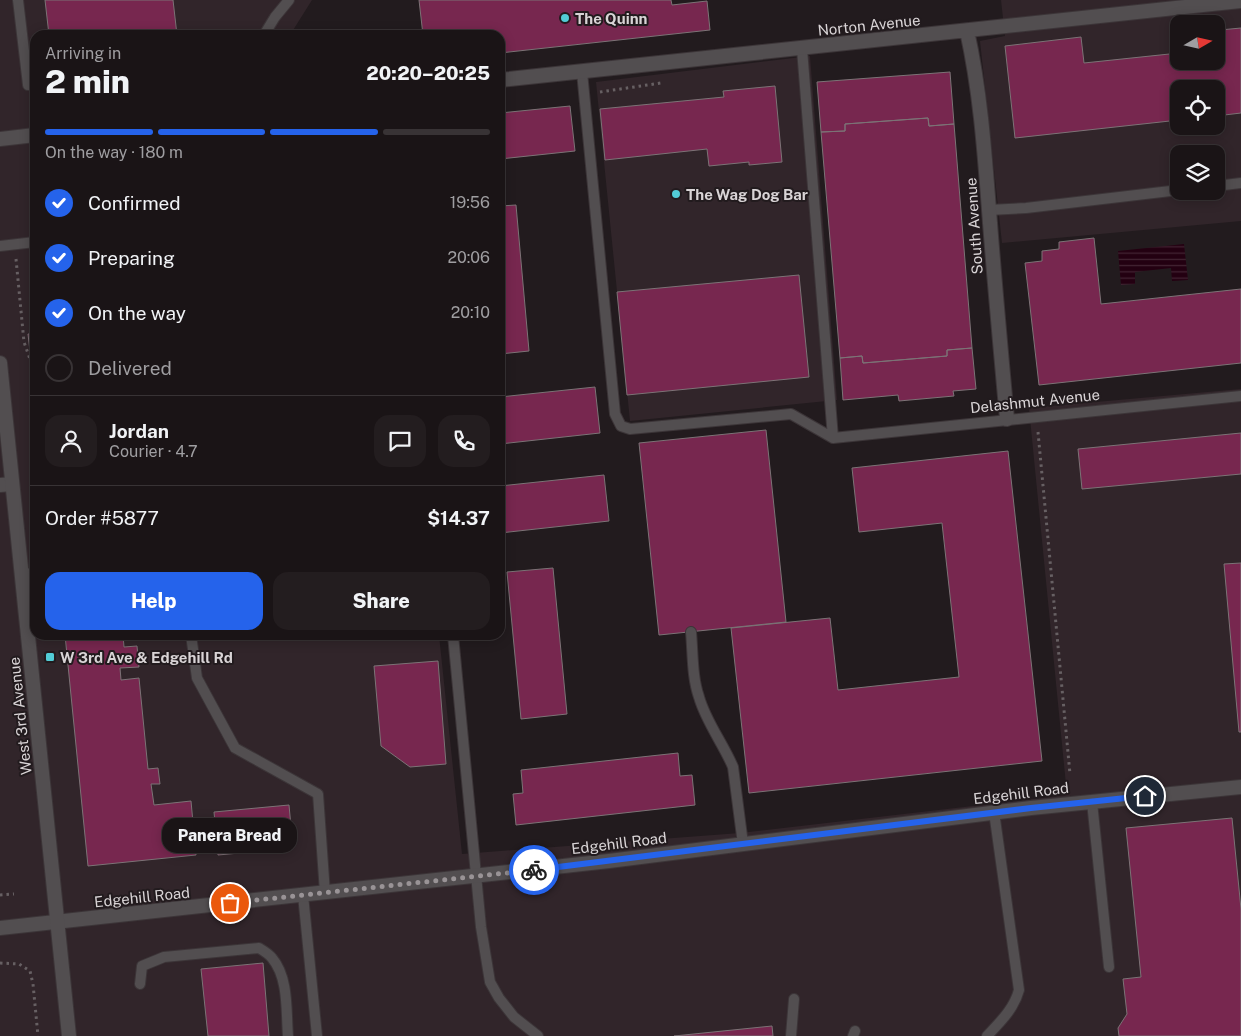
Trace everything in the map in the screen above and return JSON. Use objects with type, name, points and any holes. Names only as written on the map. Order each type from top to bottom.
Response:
[{"type":"street","name":"Norton Avenue","points":[[505,80],[1241,2]]},
{"type":"street","name":"South Avenue","points":[[967,31],[976,73],[989,210],[996,314],[1007,419]]},
{"type":"street","points":[[0,139],[30,136]]},
{"type":"street","name":"West 3rd Avenue","points":[[0,363],[6,484],[28,573],[30,596]]},
{"type":"street","name":"West 3rd Avenue","points":[[34,640],[69,1036]]},
{"type":"street","name":"Edgehill Road","points":[[0,928],[477,876],[994,812],[1241,787]]},
{"type":"lane","points":[[18,0],[28,85],[30,85]]},
{"type":"lane","points":[[267,30],[289,0]]},
{"type":"lane","points":[[802,49],[833,438]]},
{"type":"lane","points":[[582,72],[615,414],[621,426],[630,429],[791,414],[833,438]]},
{"type":"lane","points":[[1225,185],[1241,183]]},
{"type":"lane","points":[[989,210],[1026,208],[1170,191]]},
{"type":"lane","points":[[0,246],[30,242]]},
{"type":"lane","name":"Delashmut Avenue","points":[[833,438],[1241,396]]},
{"type":"lane","points":[[691,632],[695,683],[706,717],[733,767],[744,844]]},
{"type":"lane","points":[[192,640],[197,678],[235,748],[318,794],[325,893]]},
{"type":"lane","points":[[453,640],[481,927],[490,982],[499,998],[514,1017],[538,1036]]},
{"type":"lane","points":[[1092,802],[1109,967]]},
{"type":"lane","points":[[986,1036],[1010,1010],[1016,1001],[1019,990],[994,812]]},
{"type":"lane","points":[[303,895],[317,1036]]},
{"type":"lane","points":[[140,984],[142,966],[164,957],[260,948],[272,957],[281,972],[284,984],[288,1036]]},
{"type":"lane","points":[[791,1036],[794,998]]},
{"type":"path","points":[[14,244],[24,342],[30,359]]},
{"type":"path","points":[[1036,416],[1070,774]]},
{"type":"path","points":[[0,895],[14,894]]},
{"type":"path","points":[[0,963],[19,964],[30,971],[38,1036]]},
{"type":"shaded area","points":[[0,0],[312,0],[293,30],[30,30],[30,640],[440,640],[462,854],[740,833],[1067,795],[1029,408],[1241,389],[1241,1036],[0,1036]]},
{"type":"shaded area","points":[[1001,0],[1241,0],[1241,221],[1002,243],[980,41],[1005,36]]},
{"type":"shaded area","points":[[810,56],[837,400],[630,421],[596,82]]},
{"type":"shaded area","points":[[1184,244],[1188,280],[1172,281],[1171,268],[1135,272],[1135,284],[1121,285],[1118,251]]},
{"type":"building","points":[[45,0],[173,0],[176,30],[48,30]]},
{"type":"building","name":"The Quinn","points":[[419,0],[671,0],[672,5],[707,1],[710,30],[505,52],[505,30],[422,30]]},
{"type":"building","points":[[1241,28],[1241,113],[1225,115],[1225,80],[1170,80],[1170,121],[1015,138],[1005,46],[1081,37],[1084,63],[1170,54],[1170,70],[1225,70],[1225,30]]},
{"type":"building","points":[[950,72],[954,124],[929,126],[928,118],[845,124],[845,131],[821,132],[817,82]]},
{"type":"building","points":[[775,86],[782,162],[749,165],[749,162],[709,166],[707,149],[605,160],[600,109],[724,97],[723,91]]},
{"type":"building","points":[[570,106],[575,151],[505,158],[505,112]]},
{"type":"building","points":[[928,118],[929,126],[954,124],[972,348],[947,350],[947,356],[863,363],[862,356],[840,358],[821,132],[845,131],[845,124]]},
{"type":"building","points":[[516,205],[529,351],[505,353],[505,206]]},
{"type":"building","points":[[1094,238],[1101,304],[1241,289],[1241,363],[1039,385],[1025,263],[1042,261],[1042,251],[1059,249],[1059,242]]},
{"type":"building","points":[[799,275],[809,377],[627,395],[617,292]]},
{"type":"building","points":[[28,334],[30,334],[30,351]]},
{"type":"building","points":[[972,348],[976,389],[953,391],[954,396],[899,401],[898,395],[843,400],[840,358],[862,356],[863,363],[947,356],[947,350]]},
{"type":"building","points":[[595,387],[600,433],[505,443],[505,396]]},
{"type":"building","points":[[766,430],[786,622],[659,635],[639,443]]},
{"type":"building","points":[[1241,433],[1241,474],[1082,489],[1078,449]]},
{"type":"building","points":[[1008,451],[1042,761],[749,793],[731,628],[830,618],[838,690],[959,677],[942,523],[859,532],[852,468]]},
{"type":"building","points":[[604,475],[609,521],[505,532],[505,485]]},
{"type":"building","points":[[1241,563],[1241,732],[1239,732],[1224,564]]},
{"type":"building","points":[[553,568],[567,714],[521,719],[507,572]]},
{"type":"building","points":[[65,640],[123,640],[124,647],[137,646],[139,667],[120,668],[121,680],[139,678],[148,769],[158,768],[160,784],[151,784],[154,805],[191,801],[196,855],[88,866]]},
{"type":"building","points":[[438,661],[446,764],[410,767],[381,746],[374,666]]},
{"type":"building","points":[[678,753],[680,776],[692,775],[695,805],[516,825],[513,794],[523,793],[521,770]]},
{"type":"building","points":[[289,805],[293,848],[218,855],[214,812]]},
{"type":"building","points":[[1232,818],[1241,909],[1241,1036],[1119,1036],[1118,1028],[1127,1014],[1123,979],[1141,977],[1126,828]]},
{"type":"building","points":[[263,963],[269,1036],[208,1036],[201,969]]},
{"type":"building","points":[[772,1026],[773,1036],[674,1036]]},
{"type":"way so far","points":[[230,903],[534,870]]},
{"type":"place","name":"The Quinn","points":[[565,18]]},
{"type":"place","name":"The Wag Dog Bar","points":[[676,194]]},
{"type":"place","name":"W 3rd Ave & Edgehill Rd","points":[[50,657]]},
{"type":"place","name":"Panera Bread","points":[[230,903]]},
{"type":"route","points":[[534,870],[1031,808],[1145,796]]}]
